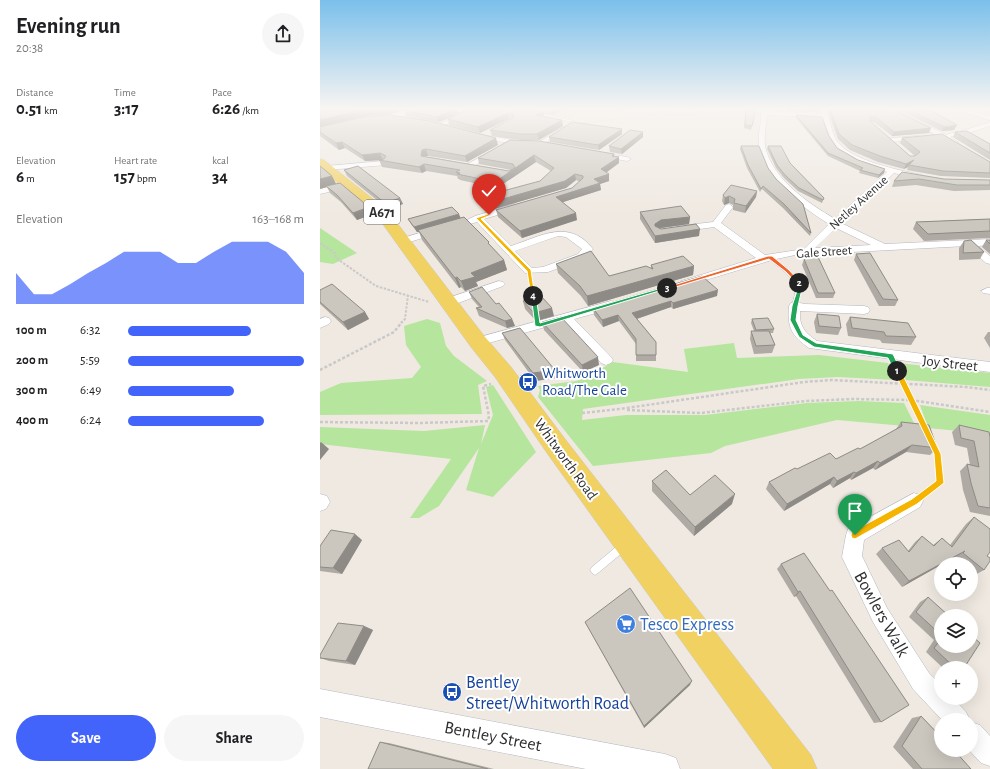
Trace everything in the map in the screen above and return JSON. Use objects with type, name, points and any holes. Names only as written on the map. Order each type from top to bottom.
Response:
[{"type":"main road","name":"Whitworth Road","points":[[322,164],[382,213],[403,241],[440,304],[478,342],[503,372],[556,446],[797,769]]},
{"type":"street","points":[[491,178],[498,172],[465,166],[505,145]]},
{"type":"street","points":[[535,145],[548,146]]},
{"type":"street","points":[[762,145],[767,161],[777,177],[812,208],[834,223],[884,247]]},
{"type":"street","points":[[837,145],[868,163],[892,171],[925,178]]},
{"type":"street","points":[[897,145],[902,149]]},
{"type":"street","points":[[958,145],[962,147]]},
{"type":"street","points":[[601,154],[611,146]]},
{"type":"street","points":[[593,153],[627,159]]},
{"type":"street","points":[[322,164],[383,163]]},
{"type":"street","name":"Netley Avenue","points":[[810,251],[809,248],[834,223],[892,171]]},
{"type":"street","points":[[320,192],[347,185]]},
{"type":"street","points":[[463,223],[526,204]]},
{"type":"street","points":[[716,224],[729,207]]},
{"type":"street","points":[[478,218],[529,271],[544,270],[570,261],[582,256],[588,249],[569,234],[557,233],[509,250]]},
{"type":"street","points":[[668,231],[716,224],[767,258]]},
{"type":"street","points":[[403,241],[448,228]]},
{"type":"street","name":"Gale Street","points":[[673,286],[783,254],[810,251],[990,242]]},
{"type":"street","points":[[969,243],[990,261]]},
{"type":"street","points":[[440,304],[499,284]]},
{"type":"street","points":[[478,342],[620,302]]},
{"type":"street","points":[[795,306],[805,308],[864,310]]},
{"type":"street","name":"Joy Street","points":[[795,306],[793,320],[795,328],[801,336],[814,345],[890,356],[990,367]]},
{"type":"street","points":[[566,318],[606,360]]},
{"type":"street","name":"Bowlers Walk","points":[[914,502],[855,535],[852,557],[880,615],[921,681],[951,713]]},
{"type":"street","name":"Bentley Street","points":[[320,703],[665,769]]},
{"type":"street","points":[[978,741],[990,754]]},
{"type":"lane","points":[[767,258],[787,271],[800,285],[795,306]]},
{"type":"lane","points":[[595,570],[628,543]]},
{"type":"path","points":[[481,207],[475,189],[491,178]]},
{"type":"path","points":[[320,243],[335,253],[336,258],[376,286],[428,302],[440,304]]},
{"type":"path","points":[[529,271],[538,326]]},
{"type":"path","points":[[320,370],[394,332],[405,319],[408,296]]},
{"type":"path","points":[[890,356],[924,427]]},
{"type":"path","points":[[582,413],[620,409],[804,382],[832,380],[966,387],[990,390]]},
{"type":"path","points":[[320,422],[419,423],[488,421],[489,416],[483,386]]},
{"type":"path","points":[[620,409],[701,413],[806,401],[854,399],[911,400],[990,412]]},
{"type":"path","points":[[914,502],[940,483],[938,454],[931,440]]},
{"type":"green space","points":[[320,228],[357,253],[333,264],[320,262]]},
{"type":"green space","points":[[427,319],[440,323],[446,346],[454,356],[487,381],[478,385],[482,414],[320,415],[320,392],[341,383],[412,378],[421,367],[406,345],[404,326]]},
{"type":"green space","points":[[734,343],[737,358],[819,355],[888,363],[895,380],[838,377],[799,379],[583,409],[582,420],[626,415],[705,415],[807,403],[859,401],[904,403],[916,427],[837,420],[725,446],[711,453],[593,466],[538,397],[540,390],[538,386],[576,381],[585,378],[613,362],[688,372],[684,349]]},
{"type":"green space","points":[[898,363],[990,373],[990,387],[905,380]]},
{"type":"green space","points":[[493,385],[536,452],[493,497],[466,490],[479,448],[439,506],[419,518],[410,518],[451,459],[320,444],[320,427],[424,431],[485,425],[481,444],[493,415],[486,387]]},
{"type":"green space","points":[[920,405],[990,415],[990,434],[928,428]]},
{"type":"building","points":[[346,145],[484,145],[465,156],[426,149],[422,150],[421,156],[509,171],[515,168],[513,164],[478,158],[501,145],[561,145],[614,154],[612,156],[619,157],[601,169],[609,174],[594,179],[600,183],[556,197],[576,213],[520,231],[496,210],[572,188],[583,178],[583,176],[575,174],[565,181],[489,203],[488,195],[540,181],[554,168],[534,155],[495,182],[457,174],[460,173],[456,172],[460,170],[424,164],[419,167],[379,160],[384,159],[386,156],[380,153],[362,155]]},
{"type":"building","points":[[610,145],[626,145],[621,149],[609,146]]},
{"type":"building","points":[[821,145],[835,145],[837,148],[858,160],[885,169],[879,175],[860,170],[863,168],[828,153]]},
{"type":"building","points":[[852,145],[897,145],[910,156],[915,156],[920,152],[911,145],[961,145],[990,162],[990,173],[943,171],[909,165],[914,160],[906,164]]},
{"type":"building","points":[[976,145],[990,145],[990,153]]},
{"type":"building","points":[[741,146],[759,146],[768,168],[776,179],[803,204],[811,233],[784,204],[763,186],[761,189],[748,165]]},
{"type":"building","points":[[768,146],[781,146],[790,163],[824,198],[823,200],[799,188],[785,175],[777,165]]},
{"type":"building","points":[[320,166],[332,176],[320,179]]},
{"type":"building","points":[[358,166],[400,198],[385,203],[344,170]]},
{"type":"building","points":[[902,172],[944,179],[990,180],[990,185],[957,185],[919,179],[894,181]]},
{"type":"building","points":[[340,183],[369,207],[353,213],[337,195],[326,186]]},
{"type":"building","points":[[731,185],[757,191],[746,206],[734,203],[735,199],[729,196],[725,198],[723,195]]},
{"type":"building","points":[[681,206],[690,217],[661,220],[655,224],[655,226],[661,229],[696,224],[700,229],[655,236],[640,212]]},
{"type":"building","points":[[452,207],[459,214],[414,227],[408,219]]},
{"type":"building","points":[[464,217],[489,242],[488,243],[504,260],[471,273],[475,277],[461,281],[457,277],[455,278],[418,230]]},
{"type":"building","points":[[990,219],[990,231],[928,234],[916,222]]},
{"type":"building","points":[[971,240],[984,252],[963,253],[964,241]]},
{"type":"building","points":[[591,251],[609,276],[646,266],[653,269],[651,265],[683,256],[694,266],[587,296],[580,286],[556,264]]},
{"type":"building","points":[[870,253],[898,300],[883,299],[856,254]]},
{"type":"building","points":[[818,257],[835,293],[818,293],[804,259]]},
{"type":"building","points":[[702,276],[718,290],[673,303],[671,301],[632,313],[656,342],[656,355],[636,355],[636,339],[618,315],[602,320],[593,308]]},
{"type":"building","points":[[332,284],[365,312],[343,322],[320,302],[320,290]]},
{"type":"building","points":[[482,287],[496,304],[499,303],[512,319],[505,321],[476,308],[482,307],[469,292]]},
{"type":"building","points":[[541,296],[552,308],[534,313],[523,301]]},
{"type":"building","points":[[817,314],[839,316],[841,328],[819,326]]},
{"type":"building","points":[[561,317],[598,357],[582,365],[542,322]]},
{"type":"building","points":[[850,317],[908,323],[916,337],[886,336],[884,332],[852,328]]},
{"type":"building","points":[[768,318],[774,329],[756,330],[752,319]]},
{"type":"building","points":[[520,328],[555,370],[533,373],[502,333]]},
{"type":"building","points":[[751,331],[769,331],[775,345],[756,346]]},
{"type":"building","points":[[901,422],[929,425],[937,448],[912,445],[880,463],[878,461],[837,481],[834,477],[787,504],[769,482],[795,468],[797,469],[830,453],[836,459],[858,448],[860,449],[902,426]]},
{"type":"building","points":[[959,425],[989,432],[990,508],[978,506],[967,464],[979,467],[974,441],[961,438]]},
{"type":"building","points":[[666,470],[690,495],[715,475],[735,494],[695,527],[652,481]]},
{"type":"building","points":[[974,517],[990,529],[990,552],[987,556],[990,558],[990,561],[984,570],[978,565],[978,557],[968,557],[963,553],[965,551],[954,557],[934,557],[934,568],[909,581],[882,548],[899,540],[909,552],[922,536],[934,546],[942,538],[952,547]]},
{"type":"building","points":[[331,530],[355,534],[333,568],[320,567],[320,546]]},
{"type":"building","points":[[804,553],[830,591],[832,590],[909,705],[881,722],[800,591],[798,592],[781,564]]},
{"type":"building","points":[[630,588],[692,681],[644,726],[585,622]]},
{"type":"building","points":[[928,597],[941,609],[934,609],[934,629],[916,612]]},
{"type":"building","points":[[338,623],[364,626],[346,661],[320,658],[320,655]]},
{"type":"building","points":[[939,653],[974,653],[968,661],[948,661]]},
{"type":"building","points":[[921,716],[934,730],[934,757],[960,757],[971,769],[922,769],[902,746]]},
{"type":"building","points":[[380,742],[488,769],[368,769]]},
{"type":"place","name":"Whitworth Road/The Gale","points":[[528,382]]},
{"type":"place","name":"Tesco Express","points":[[626,624]]},
{"type":"place","name":"Bentley Street/Whitworth Road","points":[[452,692]]},
{"type":"route","points":[[489,215],[478,218],[529,271],[538,326],[770,257],[787,271],[800,285],[793,320],[795,328],[801,336],[814,345],[890,356],[938,454],[940,483],[914,502],[855,535]]}]
